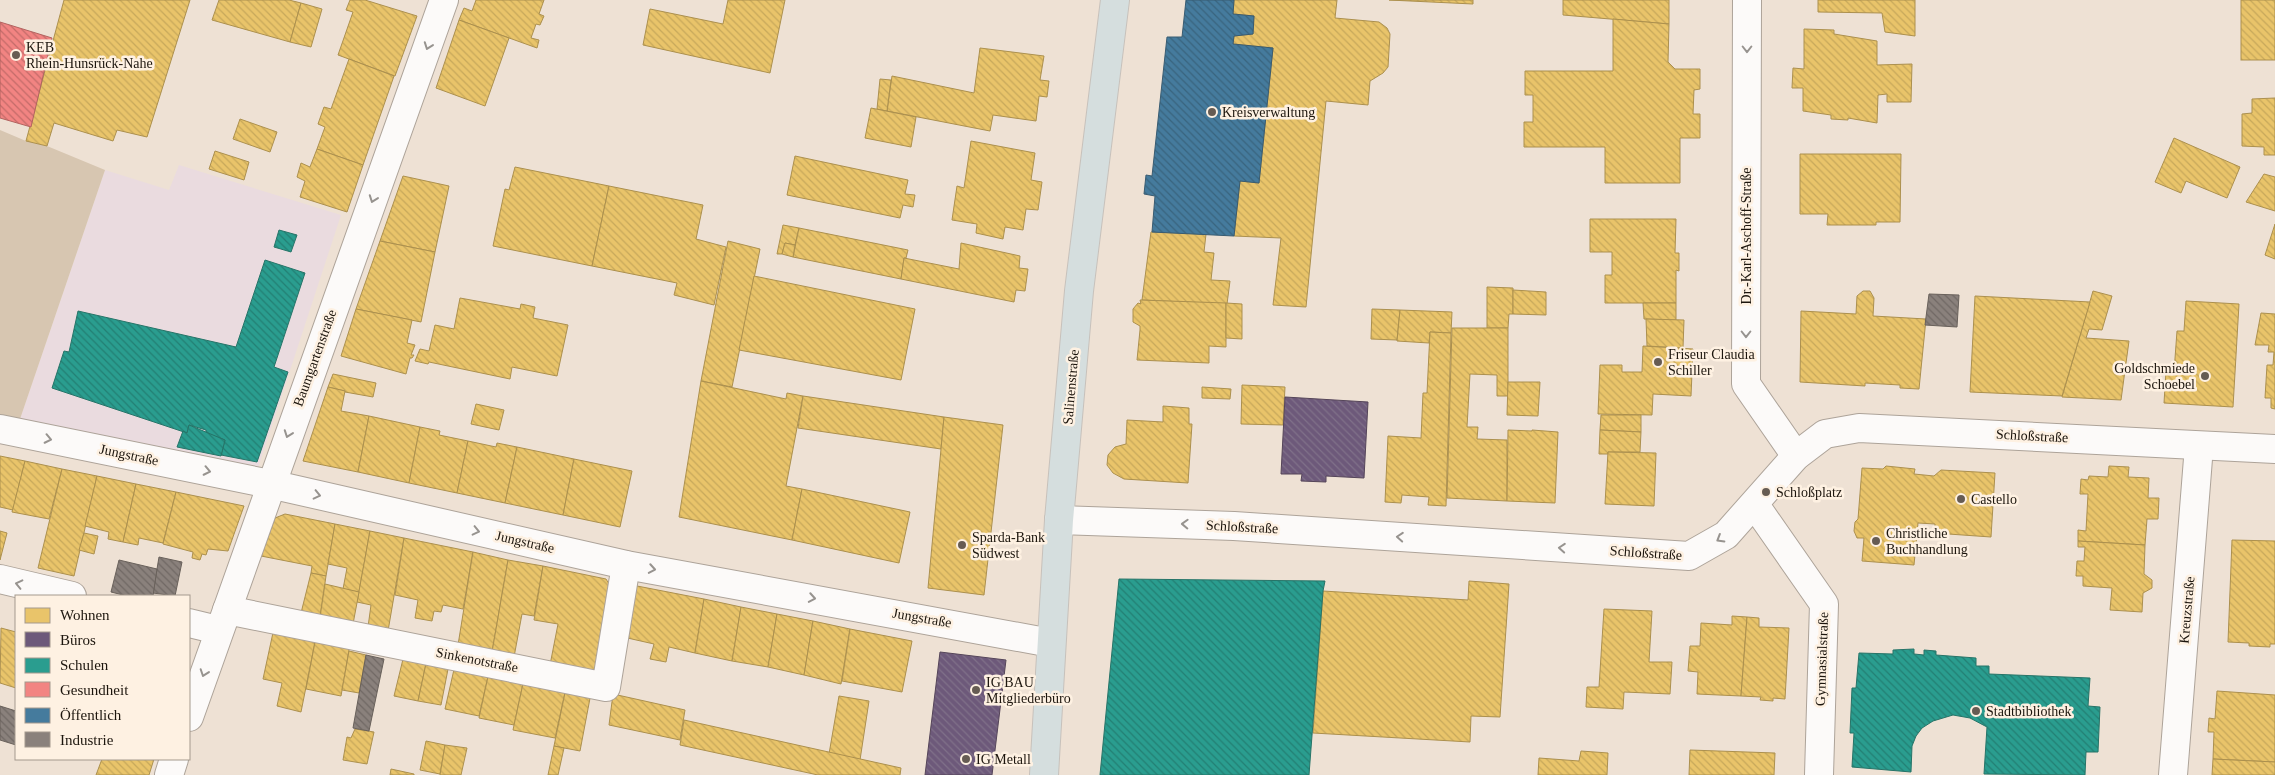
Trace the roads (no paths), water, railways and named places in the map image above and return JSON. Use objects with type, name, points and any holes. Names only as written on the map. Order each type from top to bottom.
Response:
[{"type":"main road","name":"Salinenstraße","points":[[1044,775],[1059,520],[1079,291],[1115,0]]},
{"type":"street","name":"Baumgartenstraße","points":[[190,713],[270,484],[444,0]]},
{"type":"street","name":"Dr.-Karl-Aschoff-Straße","points":[[1747,0],[1746,384],[1796,456]]},
{"type":"street","name":"Schloßstraße","points":[[1059,520],[1234,526],[1689,556],[1726,535],[1755,505],[1774,479],[1796,456],[1825,434],[1858,428],[2275,449]]},
{"type":"street","name":"Jungstraße","points":[[0,429],[270,484],[626,564],[1052,643]]},
{"type":"street","name":"Kreuzstraße","points":[[2173,775],[2199,446]]},
{"type":"street","name":"Gymnasialstraße","points":[[1755,505],[1824,604],[1819,775]]},
{"type":"street","name":"Sinkenotstraße","points":[[190,623],[223,620],[606,687],[626,564]]},
{"type":"street","points":[[0,580],[68,595]]},
{"type":"street","points":[[169,775],[174,760]]},
{"type":"place","name":"KEB Rhein-Hunsrück-Nahe","points":[[16,55]]},
{"type":"place","name":"Kreisverwaltung","points":[[1212,112]]},
{"type":"place","name":"Friseur Claudia Schiller","points":[[1658,362]]},
{"type":"place","name":"Goldschmiede Schoebel","points":[[2205,376]]},
{"type":"place","name":"Schloßplatz","points":[[1766,492]]},
{"type":"place","name":"Castello","points":[[1961,499]]},
{"type":"place","name":"Christliche Buchhandlung","points":[[1876,541]]},
{"type":"place","name":"Sparda-Bank Südwest","points":[[962,545]]},
{"type":"place","name":"IG BAU Mitgliederbüro","points":[[976,690]]},
{"type":"place","name":"Stadtbibliothek","points":[[1976,711]]},
{"type":"place","name":"IG Metall","points":[[966,759]]}]
